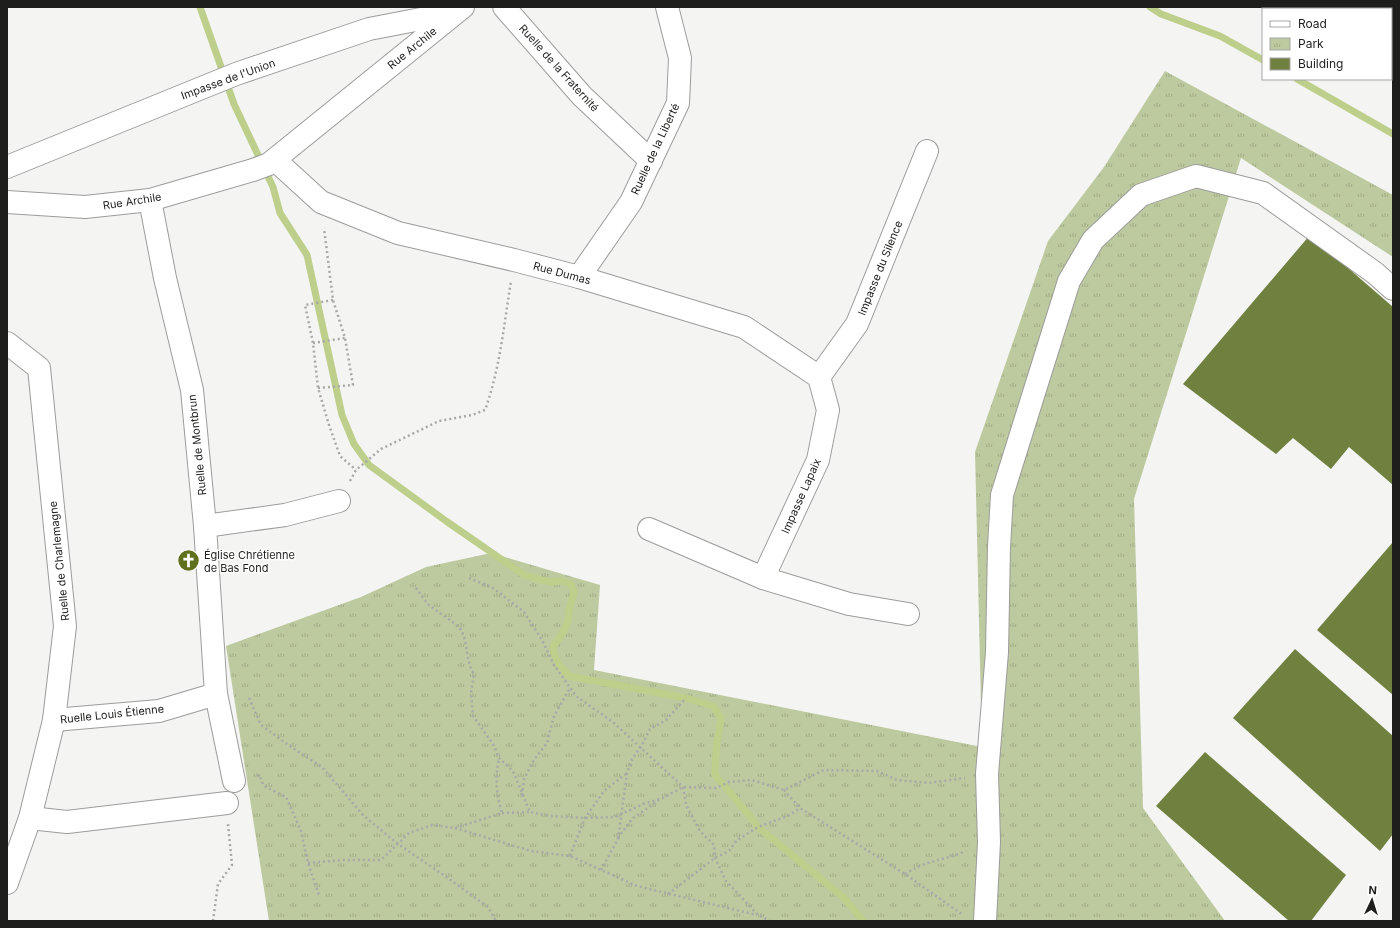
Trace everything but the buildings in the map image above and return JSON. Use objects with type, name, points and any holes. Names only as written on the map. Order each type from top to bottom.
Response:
[{"type":"street","name":"Ruelle de la Fraternité","points":[[504,7],[582,96],[651,161]]},
{"type":"street","name":"Ruelle de la Liberté","points":[[579,277],[631,202],[678,103],[680,58],[667,7]]},
{"type":"street","name":"Impasse de l'Union","points":[[7,167],[236,74],[369,29],[459,10]]},
{"type":"street","name":"Rue Archile","points":[[7,202],[85,207],[150,200],[266,165],[459,10]]},
{"type":"street","name":"Impasse du Silence","points":[[819,377],[857,324],[927,150]]},
{"type":"street","name":"Rue Dumas","points":[[266,165],[321,202],[398,233],[579,277],[744,328],[819,377]]},
{"type":"street","points":[[975,919],[989,842],[986,774],[997,652],[999,546],[1002,495],[1069,281],[1093,240],[1141,196],[1196,176],[1263,193],[1375,274],[1393,289]]},
{"type":"street","name":"Ruelle de Montbrun","points":[[150,200],[165,278],[192,390],[205,526],[216,694],[234,781]]},
{"type":"street","name":"Ruelle de Charlemagne","points":[[7,343],[39,368],[65,626],[54,720],[30,818],[7,883]]},
{"type":"street","name":"Impasse Lapaix","points":[[763,578],[818,460],[828,410],[819,377]]},
{"type":"street","points":[[205,526],[285,515],[339,501]]},
{"type":"street","points":[[648,529],[763,578],[849,604],[908,614]]},
{"type":"street","name":"Ruelle Louis Étienne","points":[[54,720],[159,711],[216,694]]},
{"type":"street","points":[[30,818],[66,822],[227,803]]},
{"type":"path","points":[[318,388],[353,385],[345,338],[333,300],[321,202]]},
{"type":"path","points":[[333,300],[305,305],[313,343],[318,388],[340,456],[356,470],[381,449],[439,421],[472,415],[484,410],[492,391],[514,260]]},
{"type":"path","points":[[313,343],[345,338]]},
{"type":"path","points":[[469,578],[493,588],[524,612],[542,640],[554,665],[576,696],[614,724],[683,787],[686,805],[700,831],[714,845],[716,858],[726,881],[758,915]]},
{"type":"path","points":[[416,588],[428,604],[460,629],[468,647],[468,660],[474,674],[471,693],[473,716],[493,744],[499,758],[513,771],[522,796],[530,812]]},
{"type":"path","points":[[522,796],[524,779],[534,760],[546,743],[554,716],[570,688]]},
{"type":"path","points":[[249,698],[261,725],[322,767],[363,815],[398,844],[488,907],[496,921]]},
{"type":"path","points":[[618,839],[628,773],[632,759],[650,729],[666,720],[686,698]]},
{"type":"path","points":[[499,758],[496,774],[497,797],[502,813]]},
{"type":"path","points":[[784,790],[824,770],[876,771],[897,780],[929,783],[986,774]]},
{"type":"path","points":[[570,856],[585,818],[604,791],[628,773]]},
{"type":"path","points":[[234,781],[259,776],[264,786],[286,797],[301,831],[308,863],[319,895]]},
{"type":"path","points":[[601,870],[618,839],[632,819],[663,798],[683,787],[716,788],[729,782],[752,780],[784,790],[800,808],[975,919]]},
{"type":"path","points":[[455,828],[502,813],[530,812],[550,816],[603,818],[621,815],[644,804],[663,798]]},
{"type":"path","points":[[213,921],[218,884],[232,865],[227,803]]},
{"type":"path","points":[[668,894],[716,858],[729,851],[736,841],[758,827],[790,815],[800,808]]},
{"type":"path","points":[[308,863],[344,860],[381,860],[409,833],[432,825],[455,828],[531,851],[570,856],[637,886],[758,915],[770,921]]},
{"type":"path","points":[[905,874],[914,868],[935,860],[957,855],[989,842]]},
{"type":"green space","points":[[1165,71],[1393,195],[1393,257],[1241,158],[1134,499],[1143,808],[1225,921],[269,921],[226,646],[361,597],[426,567],[491,553],[600,585],[594,670],[982,747],[975,452],[1048,241],[1104,167]]},
{"type":"waterway","points":[[200,7],[234,104],[273,187],[280,213],[307,255],[342,415],[354,444],[369,465],[524,575],[549,582],[562,581],[571,584],[574,593],[569,609],[568,622],[564,631],[553,647],[558,663],[569,676],[686,698],[713,706],[721,718],[716,750],[715,775],[758,827],[844,898],[863,921]]},
{"type":"waterway","points":[[1150,7],[1161,14],[1220,36],[1262,59]]},
{"type":"waterway","points":[[1299,80],[1393,134]]},
{"type":"place","name":"Église Chrétienne de Bas Fond","points":[[188,561]]}]
